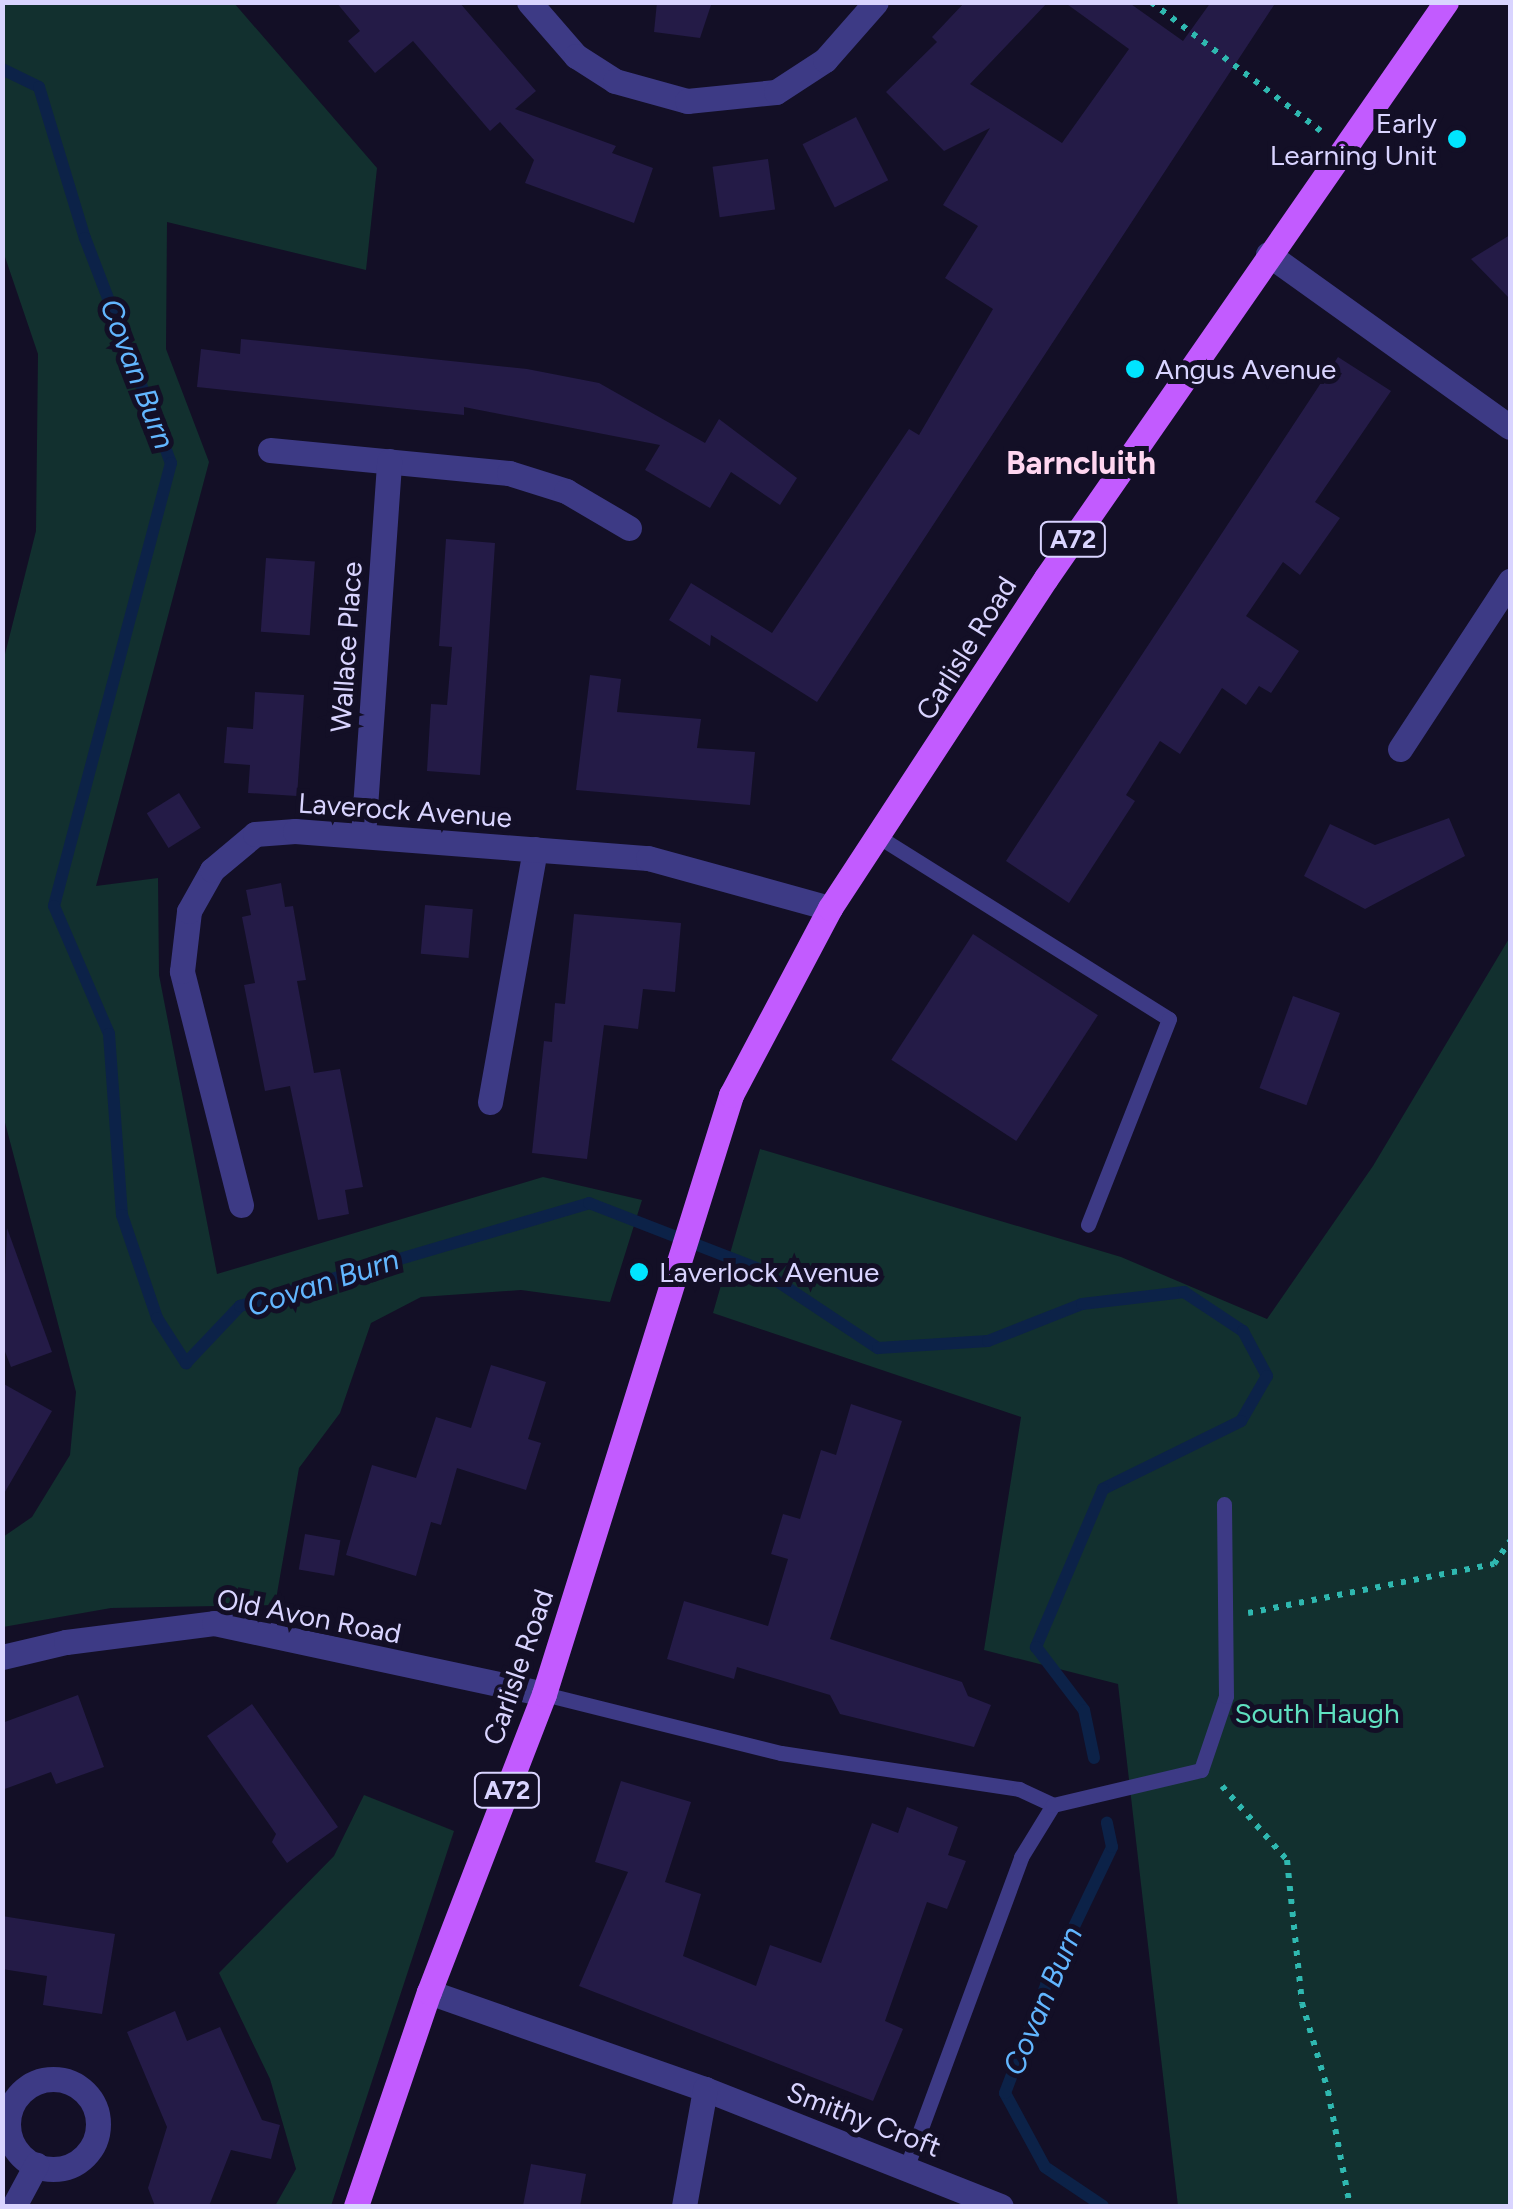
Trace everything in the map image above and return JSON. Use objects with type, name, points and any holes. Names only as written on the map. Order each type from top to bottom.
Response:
[{"type":"main road","name":"Carlisle Road","points":[[356,2206],[429,1992],[544,1694],[731,1094],[830,908],[1046,578],[1446,2]]},
{"type":"street","points":[[529,2],[576,56],[615,81],[687,101],[776,92],[825,60],[876,2]]},
{"type":"street","points":[[1268,254],[1510,427]]},
{"type":"street","points":[[270,450],[509,472],[566,491],[629,528]]},
{"type":"street","name":"Wallace Place","points":[[363,836],[390,461]]},
{"type":"street","points":[[1400,749],[1510,581]]},
{"type":"street","name":"Laverock Avenue","points":[[241,1205],[182,971],[189,911],[212,870],[255,834],[363,836],[648,858],[830,908]]},
{"type":"street","name":"Laverock Avenue","points":[[490,1102],[536,848]]},
{"type":"street","name":"Old Avon Road","points":[[2,1657],[66,1642],[214,1623],[544,1694]]},
{"type":"street","name":"Smithy Croft","points":[[429,1992],[705,2089],[1001,2206]]},
{"type":"street","points":[[684,2206],[705,2089]]},
{"type":"street","points":[[14,2206],[36,2165]]},
{"type":"lane","points":[[879,837],[1169,1019],[1088,1225]]},
{"type":"lane","points":[[544,1694],[782,1753],[1020,1790],[1053,1804],[1201,1770],[1226,1696],[1224,1504]]},
{"type":"lane","points":[[907,2166],[1021,1857],[1053,1804]]},
{"type":"path","points":[[1150,2],[1344,148]]},
{"type":"path","points":[[1225,1618],[1494,1564],[1510,1541]]},
{"type":"path","points":[[1201,1770],[1231,1792],[1288,1860],[1302,2003],[1328,2091],[1350,2206]]},
{"type":"green space","points":[[3,2],[234,3],[377,168],[366,270],[167,222],[166,349],[209,462],[96,886],[158,878],[159,975],[217,1274],[543,1177],[642,1200],[610,1302],[521,1290],[421,1297],[371,1323],[340,1413],[299,1468],[275,1605],[111,1608],[3,1627],[3,1537],[32,1517],[70,1455],[76,1392],[3,1115],[2,666],[36,531],[38,354],[3,251]]},
{"type":"green space","name":"South Haugh","points":[[1510,937],[1510,2206],[1178,2206],[1118,1684],[984,1650],[1021,1417],[713,1313],[760,1149],[1121,1257],[1267,1319],[1373,1166]]},
{"type":"green space","points":[[364,1795],[454,1831],[331,2206],[275,2206],[296,2169],[270,2079],[219,1973],[334,1856]]},
{"type":"building","points":[[336,2],[459,2],[536,91],[515,109],[616,146],[612,153],[653,168],[634,223],[525,183],[534,160],[500,122],[490,131],[413,41],[375,73],[348,41],[360,31]]},
{"type":"building","points":[[657,2],[712,2],[700,38],[654,32]]},
{"type":"building","points":[[965,2],[1048,2],[970,84],[1062,143],[1129,49],[1064,2],[1128,2],[1183,41],[1211,2],[1276,2],[817,702],[711,635],[710,646],[669,620],[691,583],[772,633],[909,429],[919,435],[993,309],[945,278],[978,226],[943,205],[990,128],[944,151],[886,92],[937,42],[932,37]]},
{"type":"building","points":[[856,117],[888,180],[835,208],[803,144]]},
{"type":"building","points":[[768,159],[775,210],[720,217],[713,167]]},
{"type":"building","points":[[1510,235],[1510,299],[1471,259]]},
{"type":"building","points":[[241,339],[527,369],[599,383],[705,443],[719,419],[797,478],[780,505],[731,472],[710,508],[645,470],[660,445],[464,407],[464,415],[197,387],[201,349],[240,354]]},
{"type":"building","points":[[1338,357],[1391,391],[1315,502],[1340,518],[1300,575],[1283,562],[1246,616],[1299,651],[1271,693],[1259,686],[1246,705],[1222,688],[1180,754],[1160,741],[1126,795],[1135,801],[1069,903],[1006,861]]},
{"type":"building","points":[[446,539],[495,543],[480,775],[427,771],[431,704],[447,705],[452,647],[439,646]]},
{"type":"building","points":[[266,558],[315,561],[310,635],[261,632]]},
{"type":"building","points":[[590,675],[621,679],[617,712],[701,719],[697,748],[755,752],[750,805],[576,790]]},
{"type":"building","points":[[255,692],[304,695],[297,796],[248,793],[250,765],[224,763],[227,727],[253,729]]},
{"type":"building","points":[[179,793],[201,828],[169,848],[147,813]]},
{"type":"building","points":[[1449,818],[1465,856],[1365,909],[1304,876],[1330,824],[1375,845]]},
{"type":"building","points":[[281,883],[285,907],[293,906],[306,980],[297,981],[314,1073],[340,1069],[363,1187],[345,1190],[349,1214],[318,1220],[290,1086],[265,1091],[244,985],[255,983],[242,917],[251,915],[246,890]]},
{"type":"building","points":[[425,905],[473,909],[469,958],[421,954]]},
{"type":"building","points":[[574,914],[681,923],[675,992],[643,989],[638,1029],[604,1025],[587,1159],[532,1153],[544,1041],[552,1042],[555,1003],[565,1004]]},
{"type":"building","points":[[973,934],[1098,1015],[1016,1141],[891,1060]]},
{"type":"building","points":[[1293,996],[1340,1013],[1306,1105],[1259,1088]]},
{"type":"building","points":[[7,1228],[52,1352],[11,1367],[2,1344]]},
{"type":"building","points":[[491,1365],[546,1382],[528,1439],[541,1443],[526,1490],[457,1468],[441,1525],[431,1522],[416,1576],[346,1555],[372,1465],[416,1478],[436,1417],[471,1428]]},
{"type":"building","points":[[2,1383],[52,1411],[2,1497]]},
{"type":"building","points":[[851,1404],[902,1421],[830,1639],[962,1682],[968,1696],[991,1705],[974,1747],[840,1714],[830,1695],[737,1667],[734,1679],[667,1659],[684,1601],[768,1626],[788,1559],[771,1554],[783,1514],[800,1519],[821,1450],[836,1455]]},
{"type":"building","points":[[305,1534],[340,1540],[334,1576],[299,1569]]},
{"type":"building","points":[[78,1695],[104,1767],[56,1784],[51,1772],[2,1790],[2,1723]]},
{"type":"building","points":[[252,1704],[338,1827],[287,1863],[272,1842],[276,1834],[207,1736]]},
{"type":"building","points":[[621,1781],[691,1802],[665,1882],[701,1894],[683,1956],[756,1986],[770,1945],[821,1963],[872,1823],[898,1833],[907,1807],[958,1827],[948,1855],[966,1861],[947,1909],[927,1902],[885,2021],[903,2029],[873,2101],[579,1986],[628,1872],[595,1862]]},
{"type":"building","points":[[2,1916],[115,1934],[102,2014],[43,2005],[47,1976],[2,1969]]},
{"type":"building","points":[[175,2011],[187,2041],[220,2027],[262,2120],[280,2125],[271,2159],[231,2150],[209,2206],[155,2206],[148,2188],[167,2127],[127,2032]]},
{"type":"building","points":[[531,2164],[586,2174],[580,2206],[523,2206]]},
{"type":"waterway","name":"Covan Burn","points":[[2,69],[39,87],[85,238],[171,463],[54,906],[109,1034],[122,1215],[157,1318],[186,1363],[240,1306],[589,1203],[759,1269],[878,1348],[988,1341],[1082,1304],[1184,1292],[1243,1331],[1267,1376],[1241,1421],[1103,1489],[1036,1647],[1084,1710],[1094,1758]]},
{"type":"waterway","name":"Covan Burn","points":[[1103,2206],[1045,2167],[1005,2093],[1046,1985],[1112,1847],[1107,1823]]},
{"type":"place","name":"Early Learning Unit","points":[[1457,139]]},
{"type":"place","name":"Angus Avenue","points":[[1135,369]]},
{"type":"place","name":"Laverlock Avenue","points":[[639,1272]]},
{"type":"district","name":"Barncluith","points":[[1081,463]]}]
